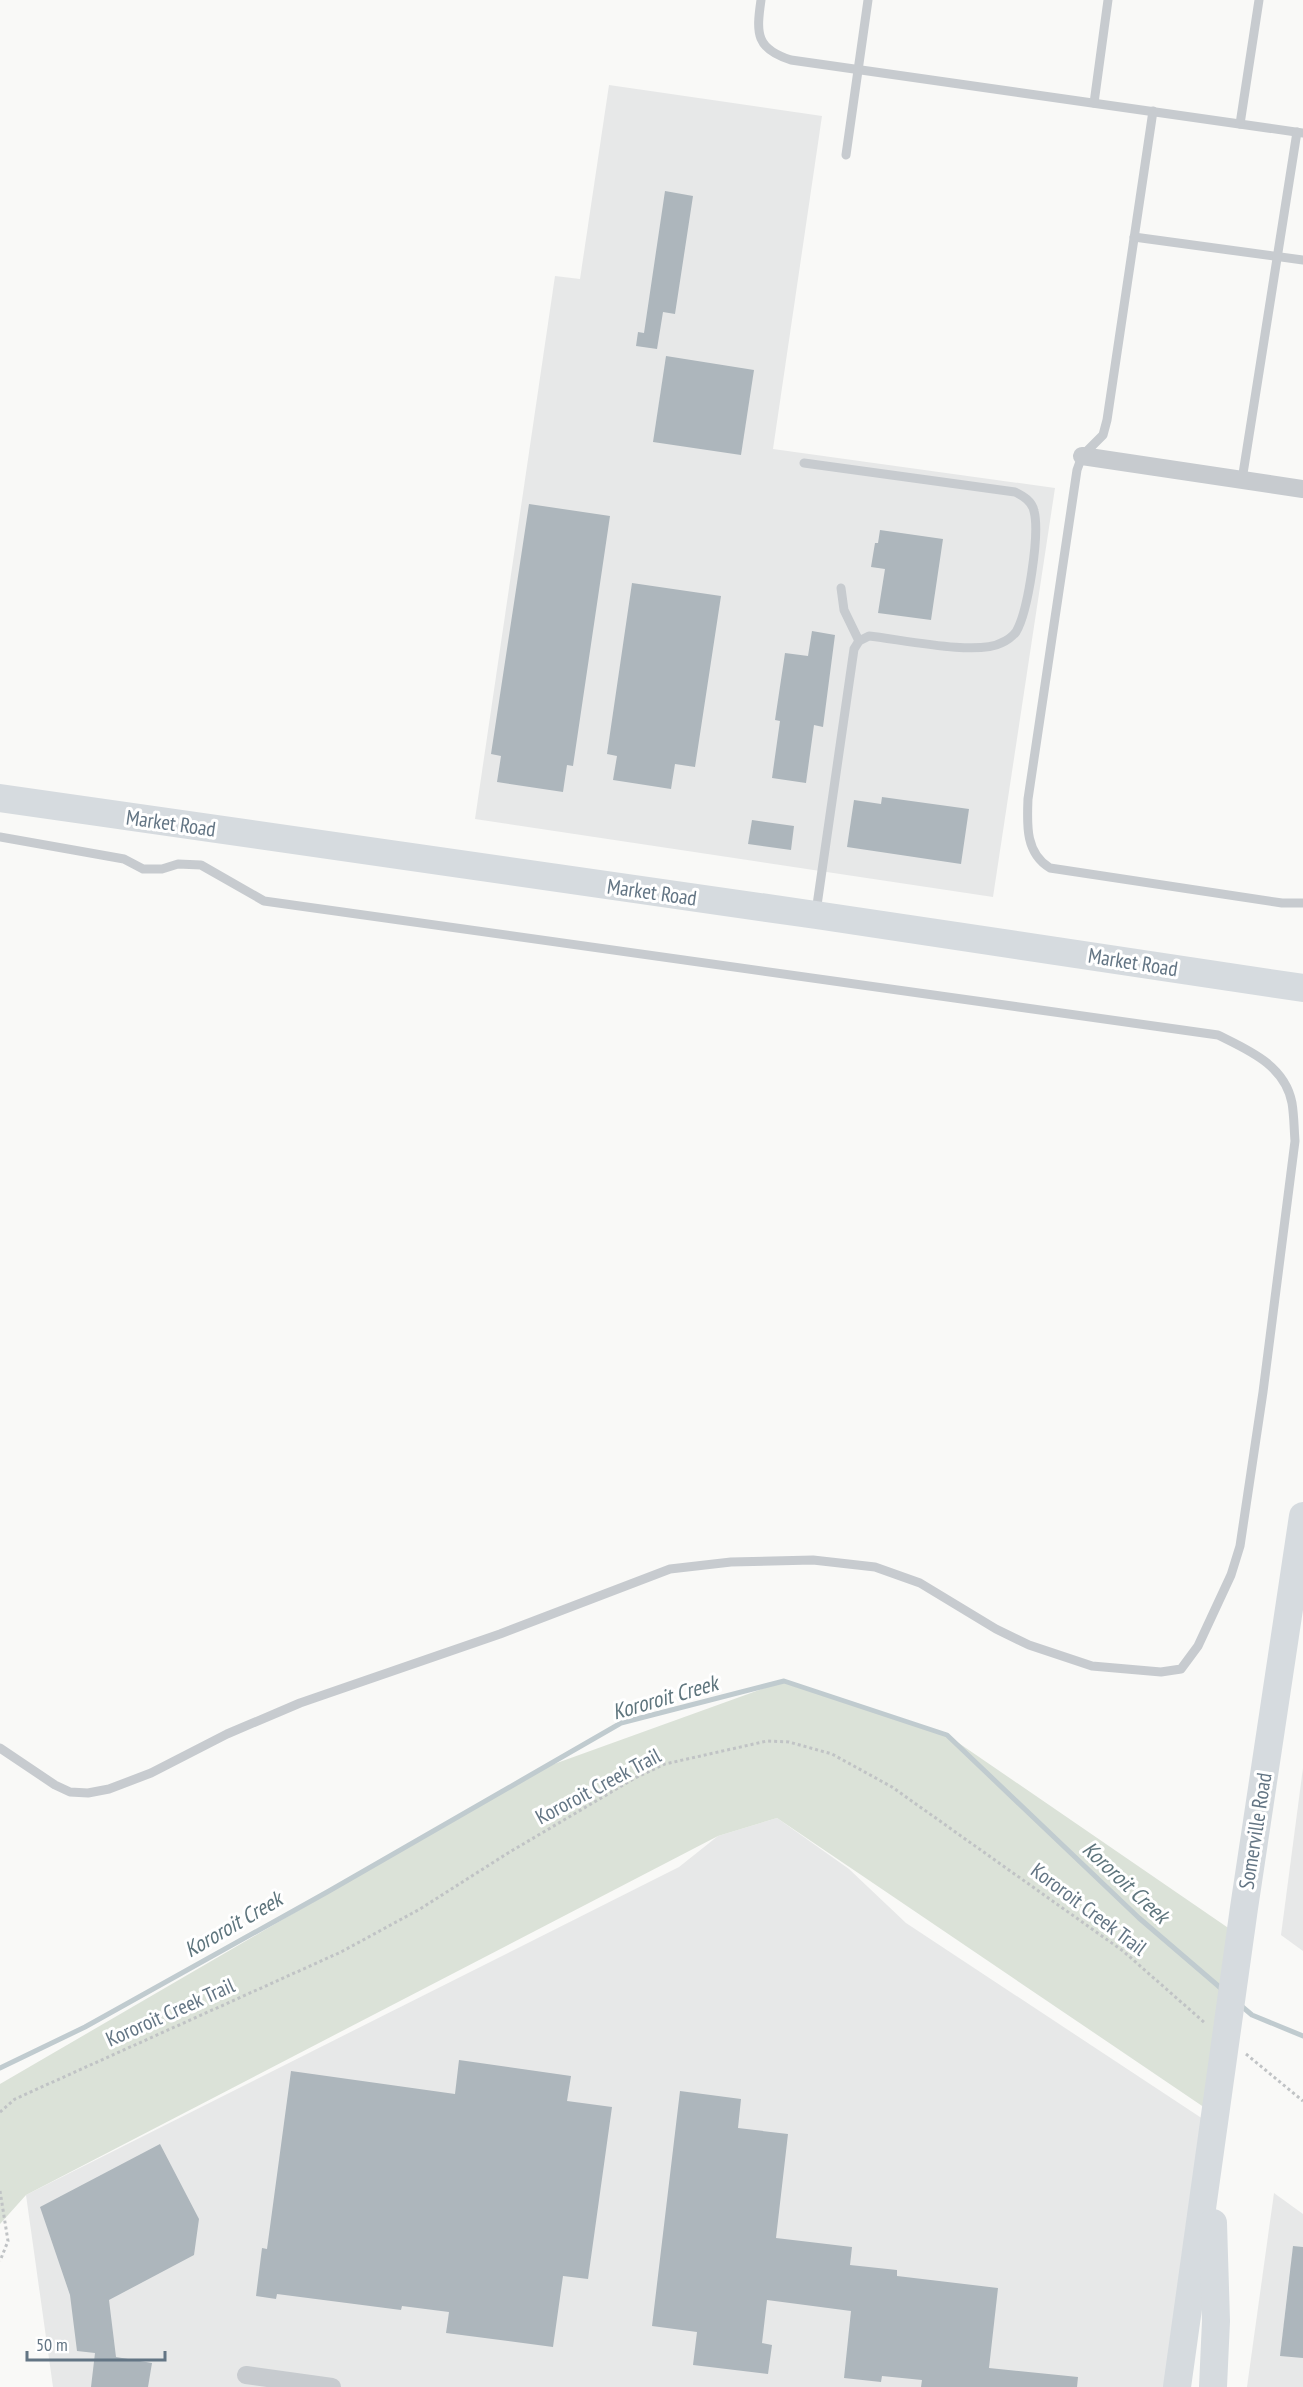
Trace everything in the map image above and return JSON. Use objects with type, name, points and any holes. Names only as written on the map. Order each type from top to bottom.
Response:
[{"type":"main road","name":"Market Road","points":[[0,798],[816,915],[1303,988]]},
{"type":"main road","name":"Somerville Road","points":[[1177,2387],[1244,1908],[1303,1516]]},
{"type":"main road","name":"Somerville Road","points":[[1210,2146],[1216,2321],[1213,2387]]},
{"type":"street","points":[[1082,456],[1303,489]]},
{"type":"street","points":[[246,2375],[332,2387]]},
{"type":"lane","points":[[761,0],[757,22],[760,39],[766,49],[791,60],[1300,132],[1277,257],[1242,480]]},
{"type":"lane","points":[[846,155],[868,0]]},
{"type":"lane","points":[[1094,103],[1108,0]]},
{"type":"lane","points":[[1240,124],[1259,0]]},
{"type":"lane","points":[[1153,111],[1107,420],[1103,435],[1082,456],[1077,470],[1028,799],[1028,830],[1033,850],[1043,864],[1050,868],[1282,903],[1303,903]]},
{"type":"lane","points":[[1134,237],[1303,260]]},
{"type":"lane","points":[[804,463],[1015,492],[1024,497],[1034,508],[1036,533],[1025,607],[1015,634],[1000,644],[976,648],[869,636],[860,641],[854,649],[816,915]]},
{"type":"lane","points":[[841,588],[844,610],[860,641]]},
{"type":"lane","points":[[0,837],[124,859],[143,869],[162,869],[178,864],[201,866],[264,901],[1218,1035],[1257,1054],[1282,1077],[1292,1101],[1295,1141],[1263,1392],[1240,1546],[1231,1575],[1198,1646],[1181,1668],[1161,1672],[1092,1666],[1029,1645],[996,1629],[920,1583],[876,1567],[813,1560],[731,1562],[670,1569],[500,1634],[300,1703],[227,1734],[151,1773],[109,1789],[88,1793],[70,1792],[55,1785],[0,1748]]},
{"type":"path","name":"Kororoit Creek Trail","points":[[0,2112],[15,2099],[341,1952],[420,1909],[508,1852],[635,1778],[665,1764],[767,1741],[789,1742],[832,1754],[892,1787],[1123,1950],[1206,2024]]},
{"type":"path","points":[[1240,2049],[1303,2101]]},
{"type":"path","points":[[0,2191],[8,2241],[0,2260]]},
{"type":"shaded area","points":[[609,85],[822,116],[773,449],[1055,488],[993,897],[475,819],[555,276],[580,279]]},
{"type":"shaded area","points":[[784,1681],[947,1735],[1240,1936],[1214,2114],[777,1818],[718,1836],[26,2195],[0,2224],[0,2084],[543,1768]]},
{"type":"shaded area","points":[[1303,1768],[1303,1951],[1281,1935]]},
{"type":"shaded area","points":[[777,1818],[849,1869],[906,1923],[1203,2119],[1166,2387],[53,2387],[26,2195],[679,1867],[718,1836]]},
{"type":"shaded area","points":[[1274,2193],[1303,2214],[1303,2387],[1247,2387]]},
{"type":"building","points":[[665,191],[693,196],[675,314],[663,312],[657,349],[636,346],[638,332],[644,333]]},
{"type":"building","points":[[666,356],[754,370],[741,455],[653,442]]},
{"type":"building","points":[[529,504],[610,516],[573,766],[567,765],[563,792],[497,782],[501,756],[491,754]]},
{"type":"building","points":[[880,530],[943,539],[931,620],[878,613],[885,569],[871,567]]},
{"type":"building","points":[[632,583],[721,596],[695,767],[675,764],[671,789],[613,780],[617,756],[607,754]]},
{"type":"building","points":[[812,631],[835,635],[823,727],[814,725],[806,783],[772,778],[780,721],[775,720],[785,653],[808,656]]},
{"type":"building","points":[[882,797],[969,809],[961,864],[847,847],[854,800],[881,804]]},
{"type":"building","points":[[752,820],[794,826],[791,850],[748,844]]},
{"type":"building","points":[[459,2060],[571,2076],[567,2101],[612,2107],[588,2279],[563,2276],[553,2347],[446,2333],[449,2312],[402,2306],[401,2310],[277,2294],[276,2299],[256,2296],[262,2248],[267,2249],[291,2071],[455,2094]]},
{"type":"building","points":[[680,2091],[741,2099],[738,2128],[788,2134],[776,2238],[852,2247],[850,2265],[897,2270],[897,2276],[998,2288],[989,2368],[1078,2377],[1077,2387],[921,2387],[922,2380],[882,2376],[881,2382],[844,2378],[851,2311],[767,2300],[762,2343],[772,2345],[768,2374],[693,2365],[697,2332],[652,2326]]},
{"type":"building","points":[[160,2144],[199,2219],[194,2255],[109,2300],[116,2357],[152,2363],[148,2387],[91,2387],[95,2353],[77,2351],[70,2295],[40,2207]]},
{"type":"building","points":[[1293,2246],[1303,2247],[1303,2358],[1280,2356]]},
{"type":"waterway","name":"Kororoit Creek","points":[[0,2068],[85,2027],[329,1891],[621,1723],[784,1681],[947,1735],[1139,1918],[1223,1990]]},
{"type":"waterway","name":"Kororoit Creek","points":[[1239,2004],[1252,2015],[1303,2036]]}]
